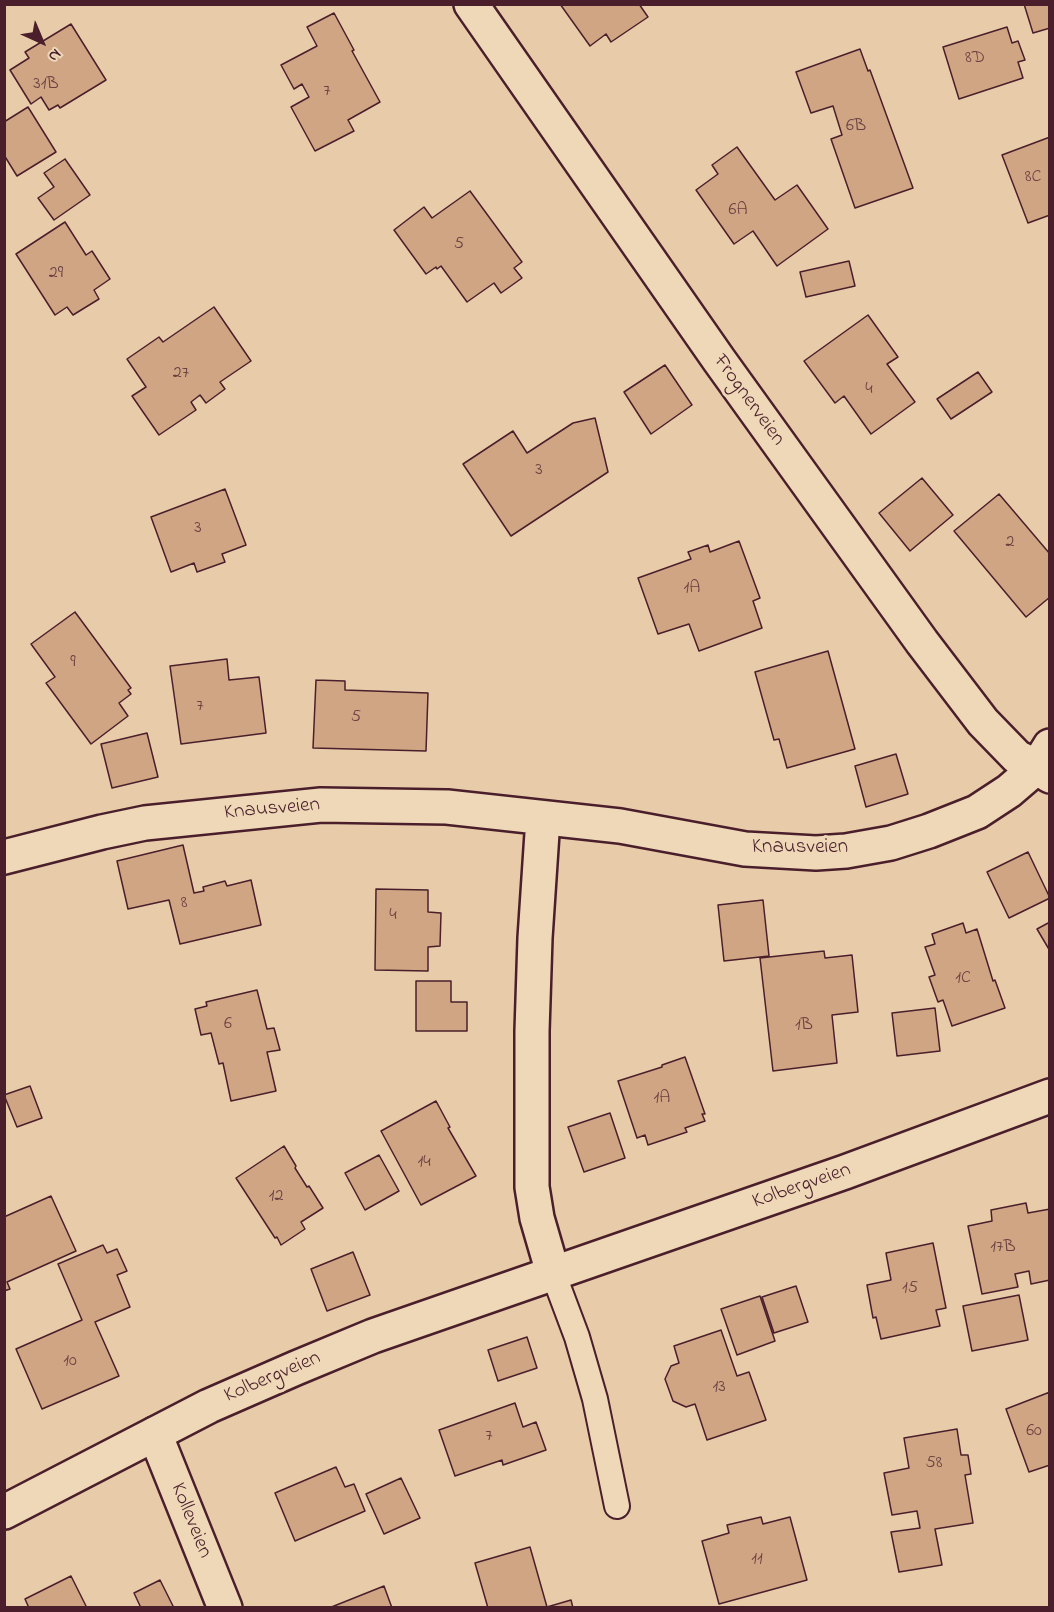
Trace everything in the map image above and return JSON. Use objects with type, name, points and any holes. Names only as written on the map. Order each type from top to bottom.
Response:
[{"type":"street","name":"Frognerveien","points":[[471,4],[719,360],[982,722],[1017,757],[1045,763]]},
{"type":"street","name":"Knausveien","points":[[4,857],[145,823],[321,805],[447,807],[620,826],[746,849],[816,853],[846,851],[891,843],[977,812],[1045,763]]},
{"type":"street","points":[[543,818],[534,962],[532,1187],[537,1218],[553,1273]]},
{"type":"street","name":"Kolbergveien","points":[[4,1512],[209,1406],[374,1336],[844,1172],[1050,1096]]},
{"type":"street","name":"Kolleveien","points":[[155,1434],[225,1608]]},
{"type":"lane","points":[[553,1273],[577,1337],[595,1399],[617,1506]]},
{"type":"building","points":[[560,4],[639,4],[648,17],[611,42],[606,34],[590,46]]},
{"type":"building","points":[[1024,4],[1050,4],[1050,28],[1033,33]]},
{"type":"building","points":[[334,13],[380,102],[348,120],[354,131],[315,151],[291,107],[309,97],[302,84],[294,89],[281,65],[317,46],[307,27]]},
{"type":"building","points":[[71,24],[106,80],[60,108],[58,105],[49,110],[41,97],[31,104],[10,70],[29,58],[25,52]]},
{"type":"building","points":[[1007,27],[1012,43],[1018,41],[1025,60],[1018,62],[1023,78],[959,99],[943,47]]},
{"type":"building","points":[[860,49],[868,71],[870,70],[913,188],[855,208],[831,139],[842,135],[833,106],[811,113],[796,72]]},
{"type":"building","points":[[28,107],[56,152],[17,176],[4,155],[4,122]]},
{"type":"building","points":[[1050,137],[1050,215],[1028,223],[1002,155]]},
{"type":"building","points":[[737,147],[775,200],[797,185],[828,229],[777,266],[753,231],[734,244],[696,190],[718,174],[712,165]]},
{"type":"building","points":[[65,159],[90,195],[54,220],[38,198],[54,187],[44,173]]},
{"type":"building","points":[[470,191],[522,262],[514,268],[522,278],[501,293],[494,283],[467,302],[441,266],[426,274],[394,230],[424,207],[432,218]]},
{"type":"building","points":[[65,222],[86,255],[92,251],[110,279],[94,290],[99,299],[73,315],[67,307],[55,315],[16,254]]},
{"type":"building","points":[[849,261],[855,286],[806,297],[800,272]]},
{"type":"building","points":[[214,307],[251,361],[220,382],[225,389],[206,403],[200,395],[191,402],[196,410],[159,435],[132,396],[146,387],[127,359],[159,337],[163,342]]},
{"type":"building","points":[[868,315],[898,357],[887,364],[915,402],[871,434],[844,396],[835,403],[804,361]]},
{"type":"building","points":[[665,365],[692,405],[651,434],[624,392]]},
{"type":"building","points":[[978,372],[992,392],[951,419],[937,399]]},
{"type":"building","points":[[595,418],[608,472],[511,536],[463,464],[513,431],[527,453],[573,423]]},
{"type":"building","points":[[922,478],[953,515],[910,551],[879,513]]},
{"type":"building","points":[[225,489],[246,545],[222,554],[225,562],[197,572],[194,563],[171,572],[151,517]]},
{"type":"building","points":[[999,494],[1050,554],[1050,597],[1026,617],[954,531]]},
{"type":"building","points":[[739,541],[760,598],[753,601],[762,628],[699,651],[689,624],[658,634],[638,578],[691,559],[688,552],[708,545],[710,552]]},
{"type":"building","points":[[75,612],[131,688],[128,690],[131,694],[119,703],[128,716],[91,744],[46,683],[55,677],[31,644]]},
{"type":"building","points":[[828,651],[855,749],[787,768],[779,739],[774,740],[755,672]]},
{"type":"building","points":[[227,659],[229,680],[259,677],[266,733],[181,744],[170,666]]},
{"type":"building","points":[[316,680],[345,681],[345,690],[428,693],[426,751],[313,748]]},
{"type":"building","points":[[147,733],[158,777],[112,788],[101,744]]},
{"type":"building","points":[[896,754],[908,794],[866,807],[855,766]]},
{"type":"building","points":[[183,845],[194,893],[204,891],[203,887],[225,881],[227,886],[251,880],[261,925],[180,944],[169,900],[128,909],[117,861]]},
{"type":"building","points":[[1028,852],[1050,898],[1009,918],[987,872]]},
{"type":"building","points":[[376,889],[428,890],[428,912],[441,913],[440,946],[428,947],[428,971],[375,970]]},
{"type":"building","points":[[763,900],[769,956],[724,961],[718,905]]},
{"type":"building","points":[[1050,922],[1050,951],[1037,929]]},
{"type":"building","points":[[963,923],[966,933],[977,929],[993,981],[995,980],[1005,1008],[952,1026],[943,1000],[938,1002],[929,977],[935,975],[925,947],[935,944],[932,934]]},
{"type":"building","points":[[824,951],[825,958],[852,955],[858,1012],[832,1015],[837,1063],[773,1071],[760,958]]},
{"type":"building","points":[[416,981],[451,981],[451,1002],[467,1002],[467,1031],[416,1031]]},
{"type":"building","points":[[257,990],[267,1029],[274,1028],[280,1050],[267,1052],[276,1091],[231,1101],[223,1063],[219,1064],[211,1033],[201,1035],[195,1009],[207,1006],[206,1002]]},
{"type":"building","points":[[935,1008],[940,1051],[897,1056],[892,1013]]},
{"type":"building","points":[[685,1057],[705,1114],[702,1114],[705,1121],[685,1128],[687,1132],[648,1145],[645,1135],[637,1138],[618,1081]]},
{"type":"building","points":[[30,1086],[42,1118],[17,1127],[4,1095]]},
{"type":"building","points":[[436,1101],[450,1127],[448,1128],[476,1176],[421,1205],[381,1131]]},
{"type":"building","points":[[610,1113],[625,1158],[584,1172],[568,1127]]},
{"type":"building","points":[[284,1146],[295,1168],[323,1208],[301,1222],[305,1229],[281,1245],[236,1178]]},
{"type":"building","points":[[379,1155],[399,1191],[365,1210],[345,1173]]},
{"type":"building","points":[[51,1196],[76,1251],[7,1282],[10,1289],[4,1291],[4,1217]]},
{"type":"building","points":[[1026,1203],[1028,1213],[1050,1209],[1050,1280],[1031,1284],[1029,1271],[1015,1274],[1018,1287],[982,1294],[968,1226],[992,1221],[991,1210]]},
{"type":"building","points":[[933,1243],[946,1308],[936,1310],[940,1326],[881,1339],[876,1317],[873,1318],[867,1285],[891,1280],[886,1253]]},
{"type":"building","points":[[103,1245],[107,1253],[117,1249],[127,1271],[117,1275],[130,1307],[95,1322],[119,1376],[42,1409],[16,1349],[82,1320],[58,1264]]},
{"type":"building","points":[[353,1252],[370,1295],[327,1311],[311,1269]]},
{"type":"building","points":[[796,1286],[808,1322],[774,1333],[762,1297]]},
{"type":"building","points":[[1019,1295],[1028,1340],[972,1351],[963,1306]]},
{"type":"building","points":[[760,1296],[775,1341],[737,1355],[721,1309]]},
{"type":"building","points":[[721,1330],[737,1376],[749,1372],[766,1420],[707,1440],[695,1404],[686,1407],[673,1401],[665,1379],[671,1366],[679,1363],[674,1346]]},
{"type":"building","points":[[527,1337],[537,1368],[498,1381],[488,1350]]},
{"type":"building","points":[[1050,1392],[1050,1465],[1029,1472],[1006,1409]]},
{"type":"building","points":[[515,1403],[523,1427],[536,1422],[546,1450],[503,1465],[502,1460],[455,1476],[439,1430]]},
{"type":"building","points":[[957,1429],[961,1455],[968,1455],[971,1474],[965,1475],[973,1523],[935,1529],[942,1565],[899,1572],[891,1532],[920,1528],[917,1511],[892,1515],[884,1473],[909,1468],[904,1438]]},
{"type":"building","points":[[336,1467],[345,1487],[354,1484],[365,1511],[295,1541],[275,1493]]},
{"type":"building","points":[[401,1478],[420,1518],[384,1534],[366,1494]]},
{"type":"building","points":[[761,1517],[763,1524],[790,1517],[807,1580],[719,1604],[702,1541],[729,1533],[727,1525]]},
{"type":"building","points":[[530,1547],[547,1607],[571,1600],[573,1608],[488,1608],[475,1563]]},
{"type":"building","points":[[71,1576],[87,1608],[29,1608],[25,1599]]},
{"type":"building","points":[[160,1580],[174,1608],[141,1608],[134,1593]]},
{"type":"building","points":[[384,1586],[392,1608],[329,1608]]}]
